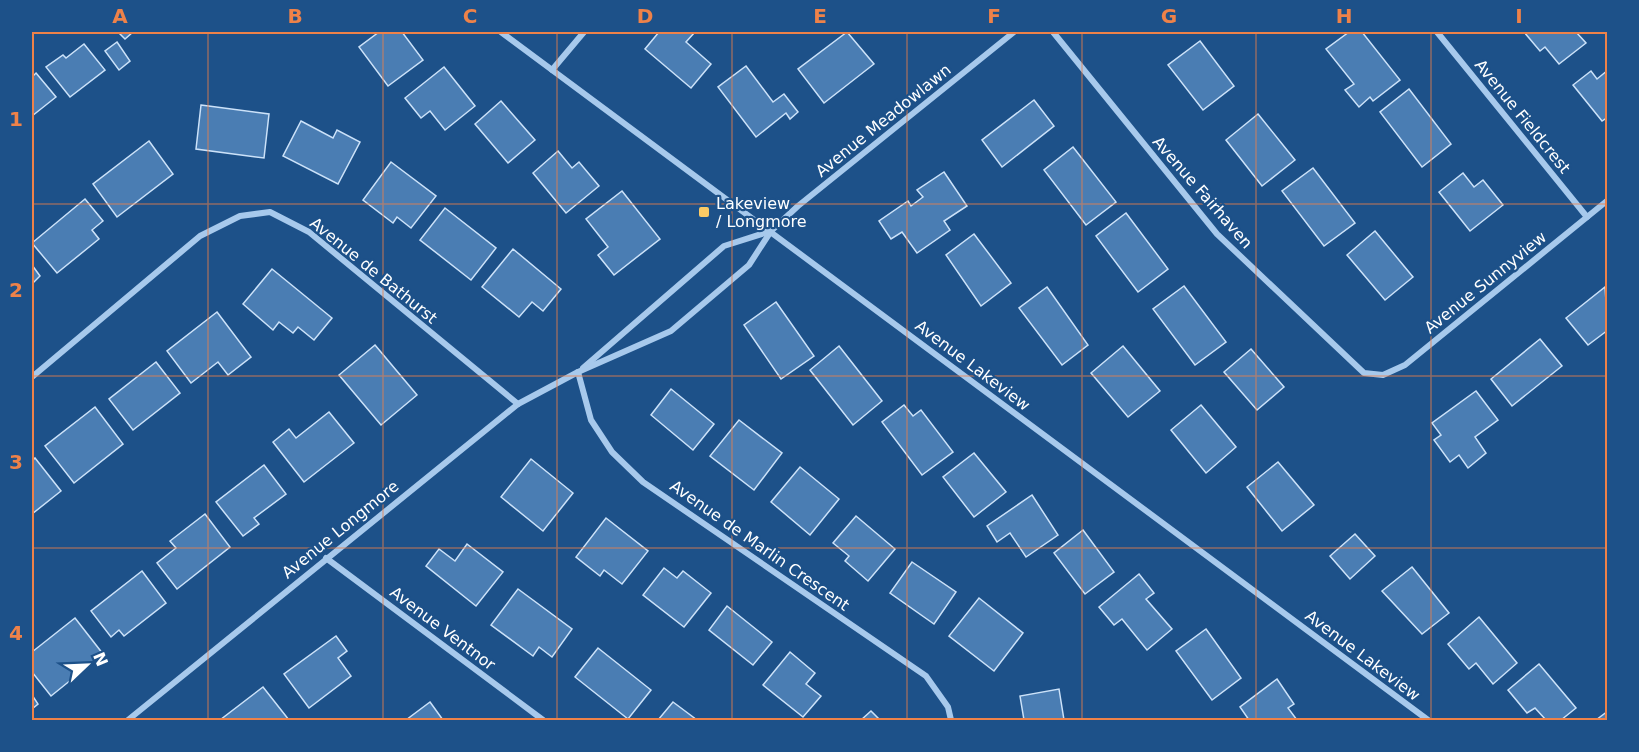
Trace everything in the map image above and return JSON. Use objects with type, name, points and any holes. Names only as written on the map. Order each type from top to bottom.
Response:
[{"type":"street","name":"Avenue Lakeview","points":[[501,32],[1428,720]]},
{"type":"street","points":[[552,70],[584,32]]},
{"type":"street","name":"Avenue Meadowlawn","points":[[771,231],[798,206],[1014,32]]},
{"type":"street","name":"Avenue Fairhaven","points":[[1053,32],[1217,234],[1354,367],[1374,376]]},
{"type":"street","name":"Avenue Fieldcrest","points":[[1437,32],[1587,217]]},
{"type":"street","name":"Avenue Sunnyview","points":[[1374,376],[1394,372],[1405,365],[1608,200]]},
{"type":"street","name":"Avenue de Bathurst","points":[[32,376],[200,236],[240,216],[270,212],[309,232],[518,404]]},
{"type":"street","name":"Avenue Longmore","points":[[578,372],[724,246],[771,231]]},
{"type":"street","name":"Avenue Longmore","points":[[128,720],[518,404],[578,372],[671,331],[749,266],[771,231]]},
{"type":"street","name":"Avenue de Marlin Crescent","points":[[578,372],[591,420],[612,452],[644,482],[926,676],[948,707],[951,720]]},
{"type":"street","name":"Avenue Ventnor","points":[[326,558],[543,720]]},
{"type":"building","points":[[118,32],[133,32],[125,39]]},
{"type":"building","points":[[379,32],[402,32],[423,60],[388,86],[359,47]]},
{"type":"building","points":[[659,32],[695,32],[686,42],[711,64],[691,88],[645,49]]},
{"type":"building","points":[[847,32],[874,64],[824,103],[798,69]]},
{"type":"building","points":[[1349,32],[1362,32],[1400,80],[1373,101],[1370,97],[1359,107],[1345,90],[1354,84],[1326,49]]},
{"type":"building","points":[[1524,32],[1576,32],[1586,43],[1559,64],[1545,47],[1540,51]]},
{"type":"building","points":[[1200,41],[1234,86],[1203,110],[1168,65]]},
{"type":"building","points":[[117,42],[130,61],[119,70],[105,51]]},
{"type":"building","points":[[84,44],[105,70],[70,97],[46,67],[63,55],[66,58]]},
{"type":"building","points":[[746,66],[773,102],[784,94],[798,112],[790,119],[786,113],[756,137],[718,87]]},
{"type":"building","points":[[444,67],[475,106],[445,130],[430,111],[421,118],[405,98]]},
{"type":"building","points":[[1608,70],[1608,117],[1602,121],[1573,85],[1591,71],[1597,79]]},
{"type":"building","points":[[36,73],[56,97],[32,116],[32,77]]},
{"type":"building","points":[[1409,89],[1451,144],[1422,167],[1380,112]]},
{"type":"building","points":[[1034,100],[1054,126],[1002,167],[982,140]]},
{"type":"building","points":[[501,101],[535,140],[508,163],[475,124]]},
{"type":"building","points":[[201,105],[269,114],[264,158],[196,149]]},
{"type":"building","points":[[1258,114],[1295,160],[1262,186],[1226,140]]},
{"type":"building","points":[[301,121],[333,138],[337,130],[360,142],[338,184],[283,156]]},
{"type":"building","points":[[149,141],[173,174],[117,217],[93,184]]},
{"type":"building","points":[[1073,147],[1116,202],[1086,225],[1044,170]]},
{"type":"building","points":[[558,151],[572,168],[579,162],[599,186],[566,213],[533,173]]},
{"type":"building","points":[[391,162],[436,196],[411,228],[397,217],[393,223],[363,200]]},
{"type":"building","points":[[1313,168],[1355,223],[1324,246],[1282,191]]},
{"type":"building","points":[[944,172],[967,206],[944,221],[950,230],[917,253],[902,232],[891,239],[879,221],[908,201],[911,206],[923,197],[917,190]]},
{"type":"building","points":[[1463,173],[1474,187],[1483,180],[1503,205],[1470,231],[1439,192]]},
{"type":"building","points":[[622,191],[660,239],[614,275],[598,255],[608,247],[586,219]]},
{"type":"building","points":[[85,199],[103,221],[92,230],[99,239],[57,273],[32,243]]},
{"type":"building","points":[[445,208],[496,248],[471,280],[420,240]]},
{"type":"building","points":[[1126,213],[1168,269],[1138,292],[1096,236]]},
{"type":"building","points":[[1375,231],[1413,277],[1385,300],[1347,255]]},
{"type":"building","points":[[974,234],[1011,283],[981,306],[946,255]]},
{"type":"building","points":[[513,249],[561,289],[543,311],[532,302],[519,317],[482,287]]},
{"type":"building","points":[[32,265],[40,276],[32,284]]},
{"type":"building","points":[[272,269],[332,318],[314,340],[298,327],[293,333],[279,322],[273,330],[243,304]]},
{"type":"building","points":[[1184,286],[1226,342],[1195,365],[1153,309]]},
{"type":"building","points":[[1047,287],[1088,345],[1062,365],[1019,308]]},
{"type":"building","points":[[1605,287],[1608,330],[1588,345],[1566,318]]},
{"type":"building","points":[[776,302],[814,356],[781,379],[744,325]]},
{"type":"building","points":[[217,312],[251,357],[228,375],[218,362],[191,383],[167,351]]},
{"type":"building","points":[[1540,339],[1562,366],[1512,406],[1491,379]]},
{"type":"building","points":[[375,345],[417,395],[381,425],[339,375]]},
{"type":"building","points":[[839,346],[882,401],[853,425],[810,370]]},
{"type":"building","points":[[1123,346],[1160,391],[1128,417],[1091,373]]},
{"type":"building","points":[[1251,349],[1284,387],[1257,410],[1224,372]]},
{"type":"building","points":[[156,362],[180,393],[133,430],[109,399]]},
{"type":"building","points":[[671,389],[714,424],[693,450],[651,415]]},
{"type":"building","points":[[1476,391],[1498,420],[1475,437],[1486,453],[1468,468],[1459,455],[1450,462],[1434,440],[1441,435],[1432,423]]},
{"type":"building","points":[[904,405],[913,416],[921,410],[953,452],[922,475],[882,422]]},
{"type":"building","points":[[1201,405],[1236,447],[1206,473],[1171,430]]},
{"type":"building","points":[[95,407],[123,444],[74,483],[45,446]]},
{"type":"building","points":[[329,412],[354,443],[304,482],[273,442],[289,429],[296,438]]},
{"type":"building","points":[[739,420],[782,453],[754,490],[710,456]]},
{"type":"building","points":[[974,453],[1006,492],[974,517],[943,477]]},
{"type":"building","points":[[35,458],[61,491],[32,514],[32,461]]},
{"type":"building","points":[[531,459],[573,493],[543,531],[501,497]]},
{"type":"building","points":[[1278,462],[1314,505],[1282,531],[1247,487]]},
{"type":"building","points":[[264,465],[286,494],[254,518],[259,524],[243,536],[216,502]]},
{"type":"building","points":[[800,467],[839,499],[810,535],[771,502]]},
{"type":"building","points":[[1032,495],[1058,535],[1026,557],[1010,533],[997,542],[987,526]]},
{"type":"building","points":[[205,514],[230,547],[177,589],[157,563],[176,548],[170,541]]},
{"type":"building","points":[[856,516],[895,549],[868,581],[845,561],[849,556],[833,543]]},
{"type":"building","points":[[606,518],[648,551],[622,584],[604,570],[600,576],[576,557]]},
{"type":"building","points":[[1083,530],[1114,572],[1085,594],[1054,553]]},
{"type":"building","points":[[1355,534],[1375,556],[1350,579],[1330,556]]},
{"type":"building","points":[[467,544],[503,572],[476,606],[426,566],[439,549],[455,561]]},
{"type":"building","points":[[912,562],[956,592],[934,624],[890,593]]},
{"type":"building","points":[[1412,567],[1449,613],[1422,634],[1382,591]]},
{"type":"building","points":[[664,568],[677,578],[683,571],[711,593],[684,627],[643,595]]},
{"type":"building","points":[[142,571],[166,603],[124,636],[119,630],[111,637],[91,611]]},
{"type":"building","points":[[1139,574],[1154,593],[1146,599],[1172,629],[1147,650],[1122,619],[1114,625],[1099,607]]},
{"type":"building","points":[[518,589],[572,629],[552,657],[539,647],[533,656],[491,625]]},
{"type":"building","points":[[979,598],[1023,633],[994,671],[949,636]]},
{"type":"building","points":[[727,606],[772,642],[753,665],[709,630]]},
{"type":"building","points":[[1479,617],[1517,663],[1493,684],[1476,663],[1469,669],[1448,644]]},
{"type":"building","points":[[75,618],[103,654],[51,696],[32,672],[32,652]]},
{"type":"building","points":[[1206,629],[1241,678],[1212,700],[1176,651]]},
{"type":"building","points":[[336,636],[347,651],[338,658],[351,676],[309,708],[284,674]]},
{"type":"building","points":[[598,648],[651,690],[628,719],[575,677]]},
{"type":"building","points":[[790,652],[815,673],[806,684],[821,696],[803,717],[763,685]]},
{"type":"building","points":[[1539,664],[1576,708],[1561,720],[1546,720],[1535,708],[1527,713],[1508,690]]},
{"type":"building","points":[[1277,679],[1294,704],[1288,708],[1297,720],[1249,720],[1240,707]]},
{"type":"building","points":[[263,687],[289,720],[220,720]]},
{"type":"building","points":[[1059,689],[1064,720],[1024,720],[1020,696]]},
{"type":"building","points":[[32,695],[38,704],[32,709]]},
{"type":"building","points":[[430,702],[443,720],[406,720]]},
{"type":"building","points":[[673,702],[697,720],[658,720]]},
{"type":"building","points":[[871,711],[880,720],[861,720]]},
{"type":"building","points":[[1608,711],[1608,720],[1596,720]]},
{"type":"place","name":"Lakeview / Longmore","points":[[704,212]]}]
